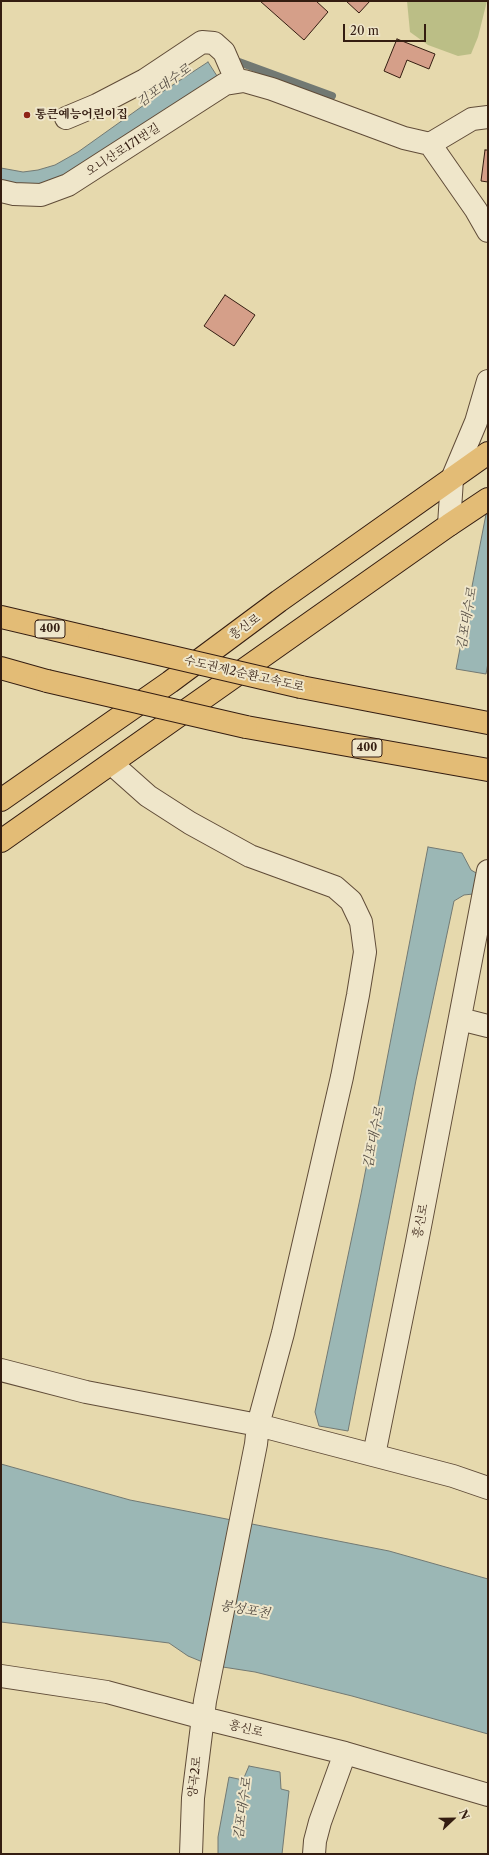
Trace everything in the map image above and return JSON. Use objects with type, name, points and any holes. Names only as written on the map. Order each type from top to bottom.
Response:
[{"type":"main road","name":"흥신로","points":[[1,800],[170,682],[279,601],[484,456]]},
{"type":"main road","points":[[1,842],[449,525],[481,504]]},
{"type":"main road","name":"수도권제2순환고속도로","points":[[1,617],[302,687],[488,722]]},
{"type":"main road","name":"400","points":[[1,668],[46,681],[246,727],[488,770]]},
{"type":"lane","points":[[66,118],[97,105],[144,80],[202,42],[214,43],[224,52],[238,82]]},
{"type":"lane","name":"오니산로171번길","points":[[1,191],[14,194],[41,195],[68,185],[225,84],[244,81],[404,138],[430,144]]},
{"type":"lane","points":[[488,117],[472,119],[430,144],[476,210],[488,231]]},
{"type":"lane","points":[[449,525],[452,479],[476,422],[488,381]]},
{"type":"lane","name":"양곡2로","points":[[112,764],[148,796],[190,823],[250,856],[335,887],[351,901],[361,922],[365,952],[342,1077],[283,1333],[257,1434],[204,1709],[193,1798],[190,1854]]},
{"type":"lane","name":"흥신로","points":[[374,1455],[488,872]]},
{"type":"lane","points":[[460,1019],[488,1026]]},
{"type":"lane","points":[[1,1370],[257,1434],[374,1455],[453,1476],[488,1488]]},
{"type":"lane","name":"흥신로","points":[[1,1676],[107,1692],[204,1709],[345,1753],[488,1795]]},
{"type":"lane","points":[[314,1854],[315,1841],[320,1822],[345,1753]]},
{"type":"green space","points":[[407,1],[487,1],[478,37],[471,54],[458,56],[428,45],[410,32]]},
{"type":"water","points":[[208,62],[217,76],[98,159],[45,186],[1,185],[1,168],[23,172],[38,170],[55,165],[78,152],[165,90]]},
{"type":"water","points":[[488,504],[488,663],[486,674],[456,669]]},
{"type":"water","points":[[428,847],[462,853],[471,870],[478,874],[473,894],[464,895],[454,901],[416,1080],[348,1431],[319,1426],[315,1412],[361,1194]]},
{"type":"water","name":"봉성포천","points":[[1,1464],[130,1500],[389,1551],[488,1579],[488,1734],[352,1696],[255,1672],[210,1665],[188,1656],[169,1643],[1,1622]]},
{"type":"water","points":[[249,1766],[280,1772],[281,1789],[289,1791],[282,1854],[218,1854],[218,1837],[229,1777],[243,1780]]},
{"type":"building","points":[[260,1],[316,1],[328,12],[304,40]]},
{"type":"building","points":[[346,1],[370,1],[359,13]]},
{"type":"building","points":[[397,39],[435,54],[429,69],[407,60],[400,78],[384,71]]},
{"type":"building","points":[[485,150],[488,150],[488,182],[481,181]]},
{"type":"building","points":[[225,295],[255,315],[234,346],[204,326]]},
{"type":"waterway","name":"김포대수로","points":[[239,62],[332,96]]},
{"type":"place","name":"통큰예능어린이집","points":[[27,115]]}]
